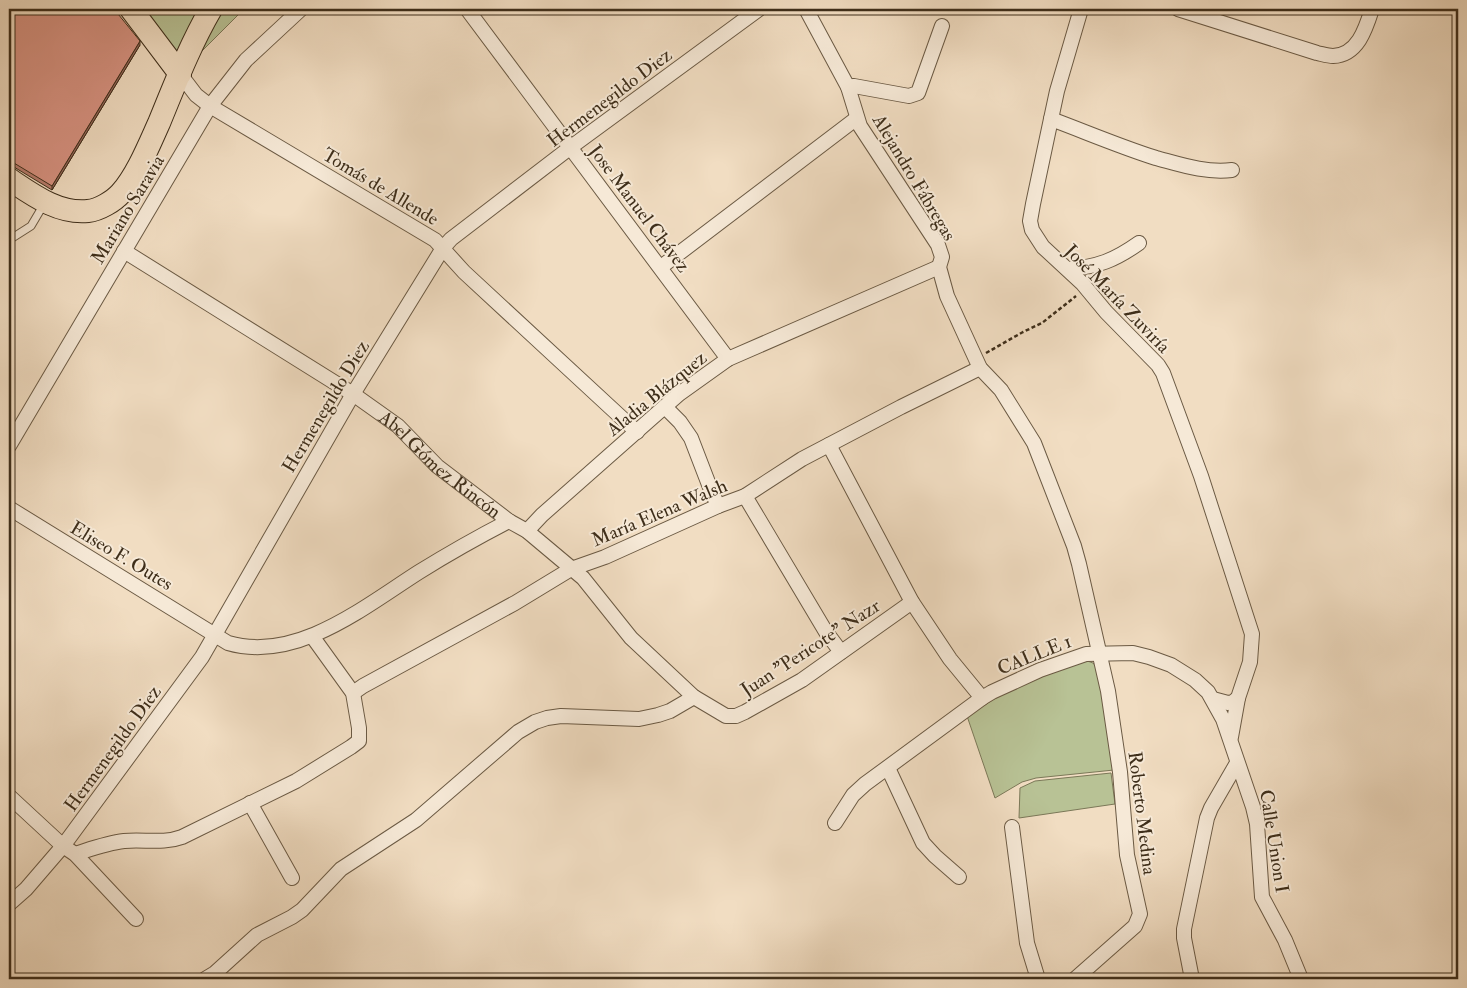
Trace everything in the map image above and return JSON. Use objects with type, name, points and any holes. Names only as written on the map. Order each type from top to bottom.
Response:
[{"type":"main road","points":[[131,9],[180,74]]},
{"type":"main road","points":[[9,179],[53,206],[71,211],[90,211],[110,202],[121,193],[149,145],[199,31],[211,9]]},
{"type":"street","name":"Mariano Saravia","points":[[9,446],[210,106],[246,60],[301,9]]},
{"type":"street","name":"Jose Manuel Chávez","points":[[467,9],[728,359]]},
{"type":"street","name":"Hermenegildo Diez","points":[[9,904],[26,888],[63,846],[196,664],[353,394],[451,239],[571,147],[758,9]]},
{"type":"street","name":"Alejandro Fábregas","points":[[806,9],[848,87],[860,126],[938,245],[942,257],[939,267],[946,296],[978,363],[1001,390],[1034,444],[1074,546],[1101,654]]},
{"type":"street","name":"José María Zuviría","points":[[1081,9],[1057,91],[1030,221],[1038,241],[1087,289],[1161,369],[1201,476],[1252,634],[1250,662],[1238,698],[1231,742]]},
{"type":"street","points":[[1178,9],[1333,56],[1343,54],[1359,42],[1372,9]]},
{"type":"street","points":[[848,87],[854,86],[908,96],[918,93],[942,26]]},
{"type":"street","name":"Tomás de Allende","points":[[180,74],[196,95],[210,106],[436,240],[464,272],[638,432]]},
{"type":"street","points":[[661,267],[857,118]]},
{"type":"street","points":[[1051,119],[1133,151],[1189,168],[1217,172],[1232,170]]},
{"type":"street","points":[[1068,270],[1090,267],[1121,256],[1139,243]]},
{"type":"street","name":"Abel Gómez Rincón","points":[[124,252],[353,394],[398,426],[437,466],[508,520],[527,531],[571,569],[597,594],[632,638],[694,697],[726,716]]},
{"type":"street","name":"Aladia Blázquez","points":[[527,531],[542,515],[679,394],[728,359],[939,267]]},
{"type":"street","name":"María Elena Walsh","points":[[353,693],[515,603],[571,569],[606,556],[718,506],[745,496],[802,459],[901,407],[978,363]]},
{"type":"street","points":[[665,407],[680,422],[691,438],[718,506]]},
{"type":"street","points":[[830,445],[912,602],[950,658],[982,698]]},
{"type":"street","points":[[745,496],[826,632],[841,652]]},
{"type":"street","name":"Eliseo F. Outes","points":[[9,508],[214,635],[228,643],[243,648],[265,648],[312,636],[342,620],[442,558],[508,520]]},
{"type":"street","name":"Juan \"Pericote\" Nazr","points":[[726,716],[736,716],[745,712],[802,680],[912,602]]},
{"type":"street","points":[[75,854],[120,841],[172,841],[296,781],[359,741],[359,728],[353,693],[312,636]]},
{"type":"street","name":"CALLE 1","points":[[835,823],[853,794],[982,698],[1032,673],[1075,656],[1086,654],[1150,656],[1171,665],[1195,680],[1213,699],[1223,718],[1237,763]]},
{"type":"street","name":"Roberto Medina","points":[[1075,979],[1135,926],[1140,914],[1126,855],[1120,772],[1101,654]]},
{"type":"street","points":[[205,979],[215,973],[257,935],[302,910],[341,869],[416,820],[518,732],[535,722],[561,716],[639,719],[670,711],[694,697]]},
{"type":"street","points":[[1213,699],[1228,703],[1238,698]]},
{"type":"street","points":[[1192,979],[1184,938],[1186,916],[1207,818],[1237,763]]},
{"type":"street","name":"Calle Union I","points":[[1237,763],[1254,807],[1262,897],[1285,940],[1301,979]]},
{"type":"street","points":[[888,768],[923,843],[959,877]]},
{"type":"street","points":[[9,796],[63,846],[75,854],[136,919]]},
{"type":"street","points":[[250,803],[292,878]]},
{"type":"street","points":[[1012,827],[1027,943],[1038,979]]},
{"type":"lane","points":[[9,240],[31,226],[45,201]]},
{"type":"path","points":[[978,363],[1024,332],[1042,323],[1087,289]]},
{"type":"green space","points":[[140,9],[201,9],[179,58]]},
{"type":"green space","points":[[220,9],[244,9],[191,62]]},
{"type":"green space","points":[[1082,659],[1093,663],[1098,669],[1114,770],[1036,778],[1022,782],[995,798],[967,716],[1023,684]]},
{"type":"green space","points":[[1111,773],[1115,804],[1019,818],[1020,788],[1035,781]]},
{"type":"building","points":[[9,9],[114,9],[140,41],[52,186],[9,160]]}]
